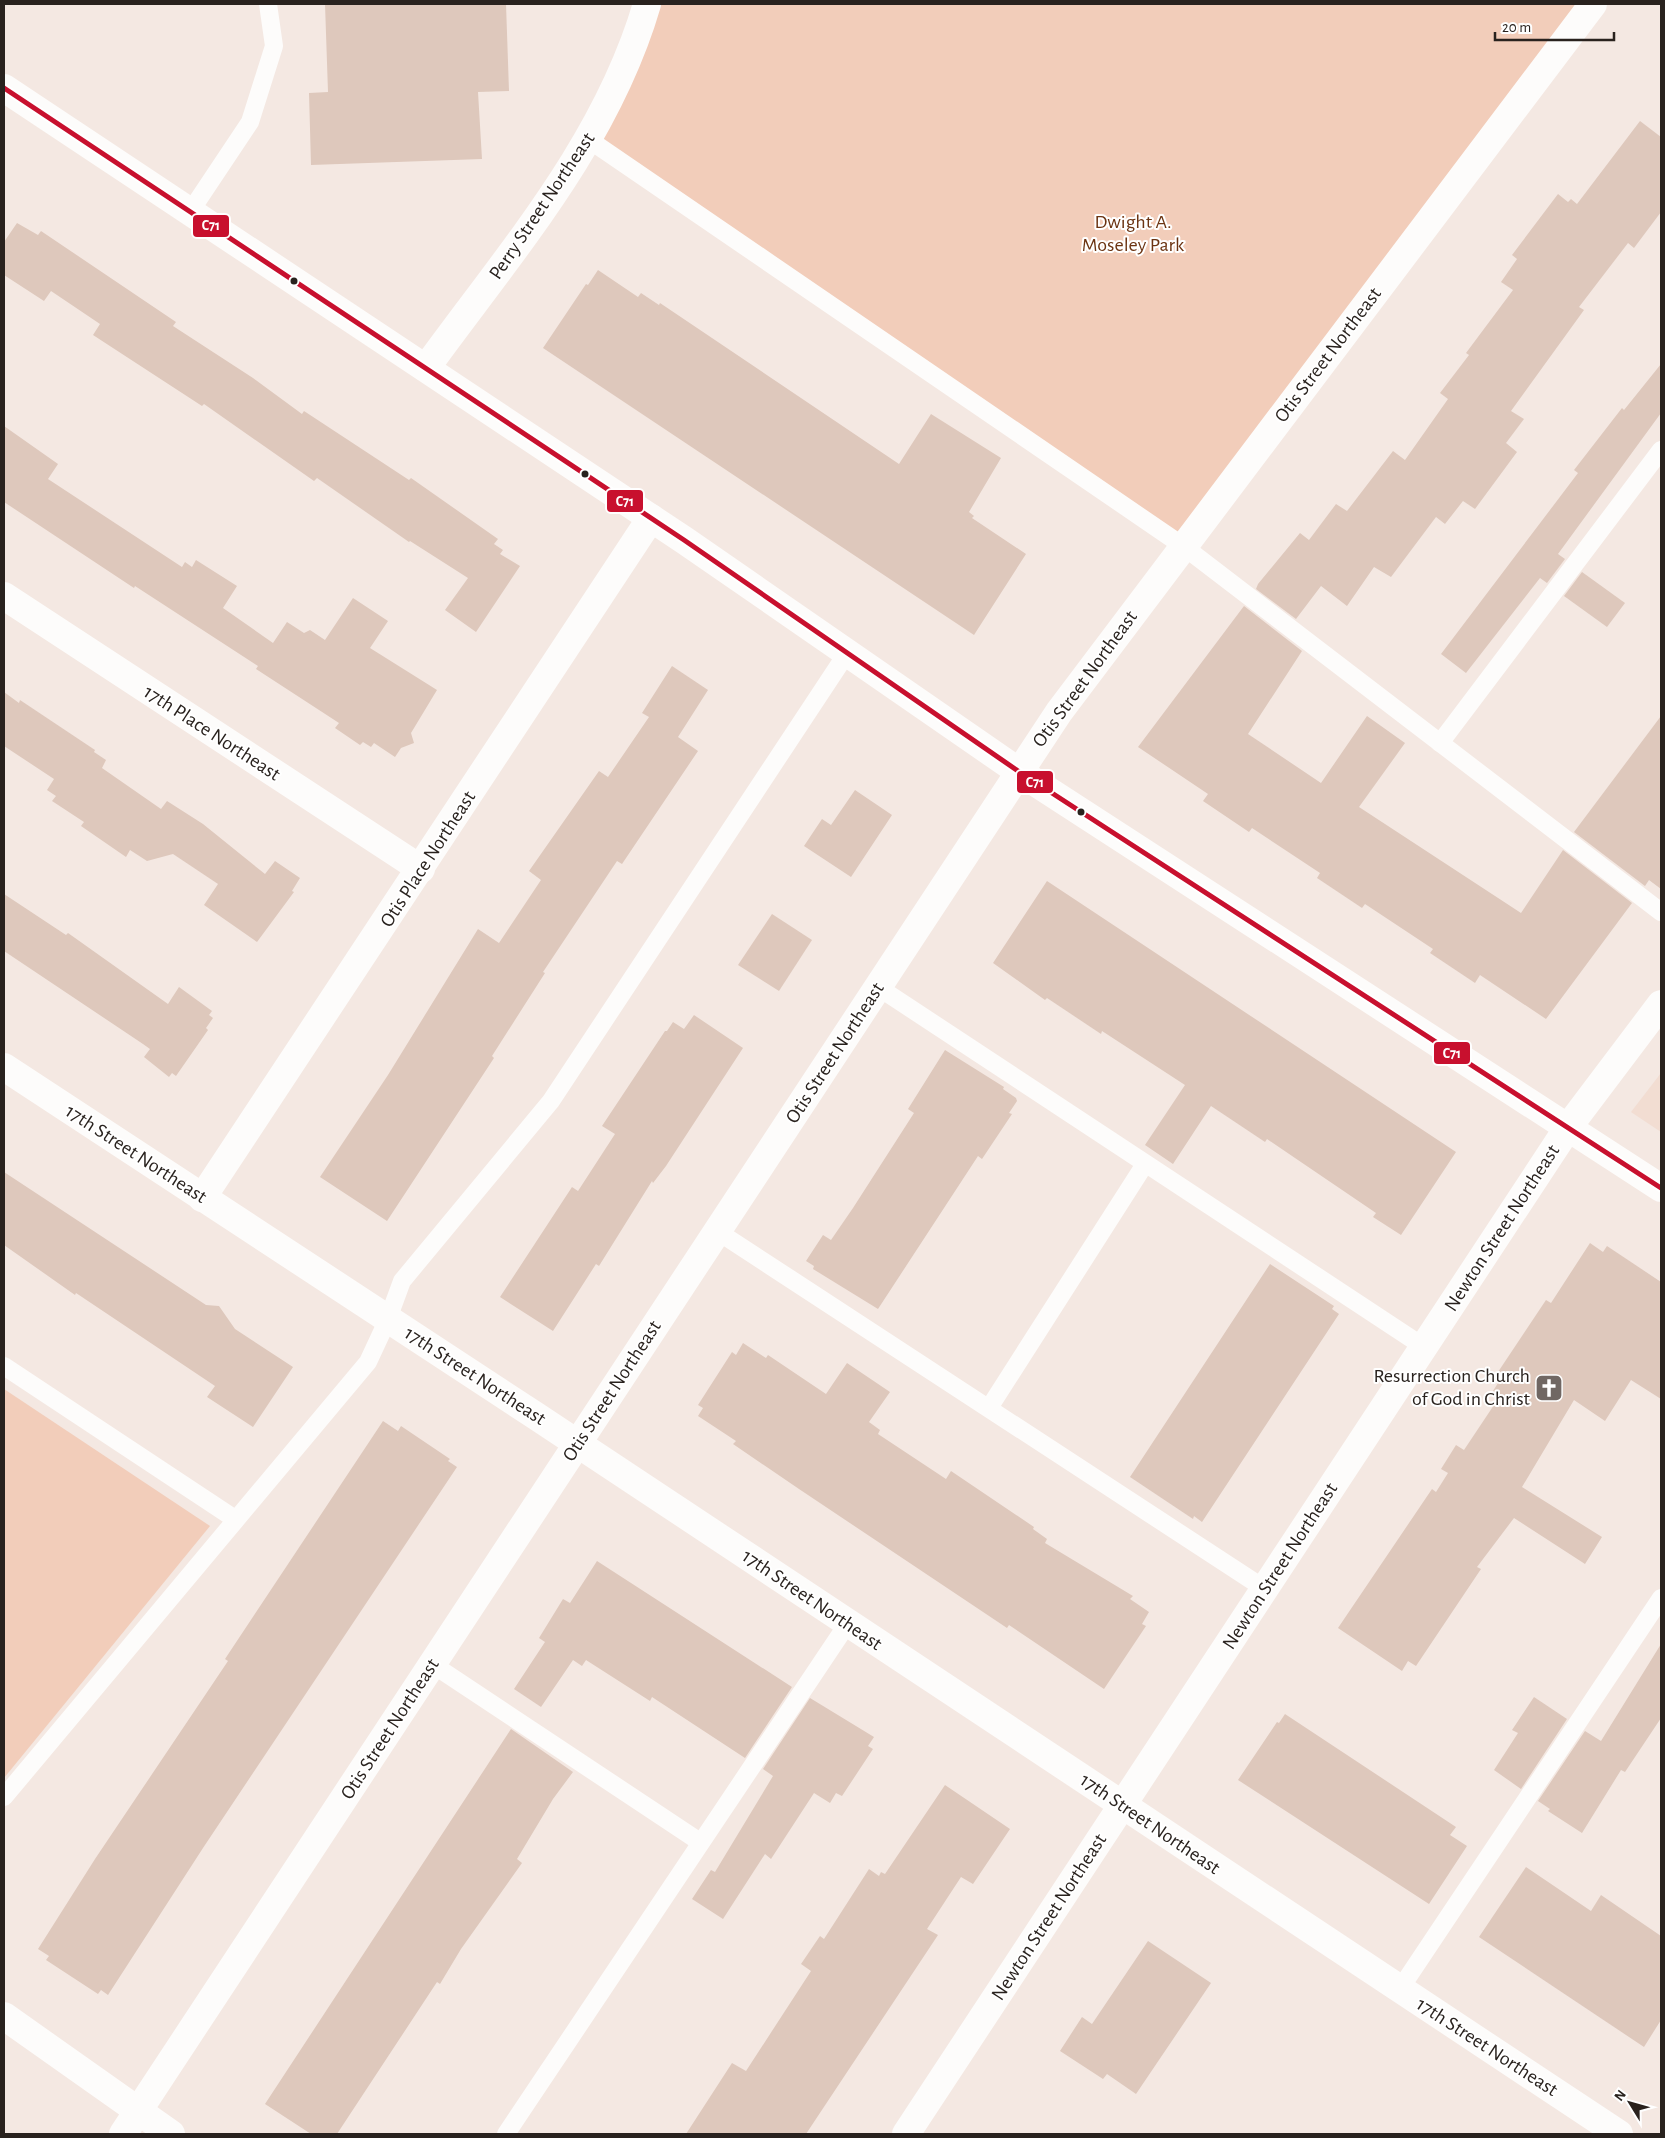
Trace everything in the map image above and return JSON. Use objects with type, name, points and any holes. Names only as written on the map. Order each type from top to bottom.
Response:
[{"type":"street","name":"Perry Street Northeast","points":[[426,368],[530,230],[563,182],[619,79],[647,4]]},
{"type":"street","name":"Otis Street Northeast","points":[[123,2134],[578,1444],[1018,771],[1059,712],[1183,546],[1593,4]]},
{"type":"street","points":[[4,88],[651,518],[1018,771],[1517,1096],[1569,1126],[1661,1188]]},
{"type":"street","name":"Otis Place Northeast","points":[[202,1198],[421,870],[651,518]]},
{"type":"street","name":"17th Place Northeast","points":[[4,596],[421,870]]},
{"type":"street","name":"Newton Street Northeast","points":[[906,2134],[1569,1126],[1661,1004]]},
{"type":"street","name":"17th Street Northeast","points":[[4,1067],[578,1444],[1620,2134]]},
{"type":"street","points":[[4,2016],[171,2134]]},
{"type":"lane","points":[[190,212],[250,122],[274,46],[268,4]]},
{"type":"lane","points":[[588,139],[1183,546],[1661,912]]},
{"type":"lane","points":[[1440,743],[1661,450]]},
{"type":"lane","points":[[4,1797],[368,1362],[388,1319],[402,1281],[551,1101],[847,653]]},
{"type":"lane","points":[[878,987],[1424,1347]]},
{"type":"lane","points":[[989,1408],[1145,1164]]},
{"type":"lane","points":[[717,1231],[1265,1589]]},
{"type":"lane","points":[[4,1366],[235,1519]]},
{"type":"lane","points":[[1400,1989],[1661,1598]]},
{"type":"lane","points":[[506,2134],[700,1842],[848,1624]]},
{"type":"lane","points":[[432,1664],[700,1842]]},
{"type":"shaded area","points":[[1661,1073],[1661,1132],[1631,1112]]},
{"type":"green space","name":"Dwight A. Moseley Park","points":[[643,4],[1594,4],[1183,546],[588,139]]},
{"type":"green space","points":[[4,1389],[210,1526],[4,1778]]},
{"type":"building","points":[[325,4],[506,4],[509,91],[478,92],[482,159],[311,165],[309,93],[328,92]]},
{"type":"building","points":[[1640,121],[1661,137],[1661,212],[1634,248],[1628,243],[1579,307],[1584,310],[1511,411],[1524,419],[1506,443],[1517,452],[1475,509],[1463,501],[1445,524],[1436,517],[1391,577],[1374,567],[1347,606],[1321,586],[1296,619],[1256,589],[1258,584],[1300,533],[1309,540],[1336,504],[1347,511],[1393,451],[1405,460],[1448,399],[1440,393],[1469,355],[1466,353],[1513,290],[1501,282],[1517,259],[1512,255],[1558,194],[1568,202],[1571,199],[1577,204]]},
{"type":"building","points":[[17,223],[38,235],[41,231],[176,322],[173,326],[253,378],[302,414],[304,411],[409,480],[411,478],[498,539],[494,544],[503,550],[500,554],[520,566],[476,632],[445,610],[468,578],[409,542],[317,478],[314,481],[204,404],[202,406],[93,335],[100,324],[51,291],[44,301],[4,275],[4,242]]},
{"type":"building","points":[[598,270],[638,297],[641,293],[659,305],[660,303],[899,464],[931,414],[1001,458],[969,512],[974,516],[972,518],[1026,554],[974,635],[543,348],[586,284],[588,285]]},
{"type":"building","points":[[1661,364],[1661,413],[1558,554],[1565,559],[1547,583],[1540,578],[1466,673],[1441,654],[1578,473],[1574,470],[1622,408],[1624,410]]},
{"type":"building","points":[[4,426],[58,464],[48,479],[182,567],[185,562],[192,567],[196,560],[237,586],[223,608],[273,643],[287,622],[304,633],[310,630],[325,640],[353,598],[388,621],[370,648],[437,690],[411,733],[414,743],[401,748],[395,757],[374,743],[371,747],[363,742],[360,745],[335,728],[339,723],[256,669],[258,666],[135,586],[134,588],[4,502]]},
{"type":"building","points":[[1582,572],[1625,603],[1607,627],[1564,596]]},
{"type":"building","points":[[1244,606],[1302,651],[1248,734],[1321,783],[1367,716],[1405,743],[1359,807],[1521,913],[1563,850],[1632,903],[1546,1019],[1480,975],[1475,983],[1430,953],[1433,949],[1365,904],[1362,908],[1317,878],[1320,873],[1252,828],[1249,832],[1203,801],[1208,794],[1138,747]]},
{"type":"building","points":[[672,666],[708,690],[678,737],[698,751],[622,864],[617,861],[543,972],[545,973],[492,1056],[494,1058],[387,1221],[320,1177],[388,1075],[478,929],[499,943],[541,880],[529,871],[599,771],[608,777],[649,717],[642,713]]},
{"type":"building","points":[[4,692],[19,703],[20,700],[95,750],[94,752],[106,760],[102,768],[161,809],[167,801],[203,824],[265,874],[275,861],[300,878],[292,891],[294,892],[257,942],[204,905],[218,884],[173,854],[147,861],[130,850],[126,857],[81,826],[84,822],[52,801],[56,796],[47,790],[54,779],[4,746]]},
{"type":"building","points":[[1661,716],[1661,889],[1649,880],[1645,886],[1574,832]]},
{"type":"building","points":[[855,790],[892,815],[851,877],[804,846],[822,819],[831,825]]},
{"type":"building","points":[[1047,881],[1456,1152],[1401,1235],[1373,1217],[1376,1213],[1295,1158],[1267,1139],[1265,1142],[1211,1106],[1173,1164],[1145,1145],[1185,1085],[1102,1031],[1101,1034],[1047,998],[1045,1000],[993,963]]},
{"type":"building","points":[[4,894],[66,935],[68,933],[168,1004],[179,987],[212,1011],[209,1015],[213,1018],[206,1028],[208,1030],[176,1076],[172,1073],[169,1077],[144,1057],[150,1049],[4,951]]},
{"type":"building","points":[[772,914],[812,940],[779,991],[738,965]]},
{"type":"building","points":[[694,1015],[743,1048],[666,1166],[653,1183],[652,1181],[599,1266],[596,1264],[553,1331],[500,1297],[572,1187],[578,1191],[615,1134],[602,1126],[665,1031],[673,1022],[684,1029]]},
{"type":"building","points":[[945,1050],[1004,1087],[1003,1089],[1016,1098],[1017,1101],[1009,1113],[1012,1114],[982,1159],[978,1156],[878,1309],[813,1269],[814,1266],[806,1261],[823,1235],[831,1240],[853,1208],[914,1113],[908,1109]]},
{"type":"building","points":[[4,1172],[206,1305],[219,1306],[235,1329],[293,1367],[253,1427],[207,1397],[215,1386],[76,1293],[75,1295],[4,1245]]},
{"type":"building","points":[[1590,1243],[1603,1252],[1607,1246],[1661,1282],[1661,1399],[1631,1380],[1605,1421],[1574,1400],[1522,1487],[1602,1537],[1585,1564],[1514,1518],[1477,1567],[1481,1569],[1416,1666],[1408,1661],[1402,1671],[1338,1628],[1432,1489],[1436,1492],[1448,1473],[1441,1469],[1456,1445],[1464,1450],[1498,1399],[1493,1391],[1503,1375],[1498,1372],[1546,1300],[1551,1303]]},
{"type":"building","points":[[1270,1264],[1334,1306],[1332,1309],[1339,1314],[1202,1522],[1194,1516],[1193,1519],[1130,1477]]},
{"type":"building","points":[[743,1343],[766,1358],[768,1355],[826,1394],[847,1363],[890,1392],[869,1422],[880,1430],[878,1434],[946,1479],[951,1471],[1034,1527],[1033,1529],[1047,1539],[1045,1543],[1133,1596],[1130,1599],[1149,1612],[1142,1624],[1146,1626],[1104,1689],[1009,1625],[1007,1628],[799,1489],[733,1444],[736,1441],[698,1416],[703,1408],[698,1405],[732,1352],[736,1355]]},
{"type":"building","points":[[383,1421],[398,1431],[401,1426],[450,1459],[448,1461],[457,1467],[203,1848],[108,1995],[101,1990],[98,1994],[46,1960],[49,1956],[38,1949],[95,1859],[228,1661],[225,1659]]},
{"type":"building","points":[[597,1561],[792,1687],[745,1758],[652,1697],[650,1701],[586,1660],[582,1666],[573,1660],[541,1707],[514,1689],[545,1642],[539,1638],[563,1599],[570,1603]]},
{"type":"building","points":[[1661,1644],[1661,1718],[1625,1772],[1621,1770],[1582,1833],[1548,1811],[1550,1809],[1538,1801],[1585,1731],[1601,1741]]},
{"type":"building","points":[[1534,1697],[1567,1719],[1521,1789],[1494,1770],[1518,1733],[1512,1730]]},
{"type":"building","points":[[810,1698],[874,1737],[868,1746],[873,1749],[842,1796],[836,1793],[830,1803],[814,1793],[771,1859],[765,1854],[723,1919],[692,1899],[711,1870],[715,1872],[773,1776],[763,1769]]},
{"type":"building","points":[[1285,1714],[1456,1827],[1450,1835],[1467,1846],[1429,1904],[1238,1780],[1277,1722],[1279,1723]]},
{"type":"building","points":[[511,1729],[573,1772],[553,1799],[517,1859],[522,1863],[461,1949],[440,1984],[437,1982],[337,2134],[311,2134],[265,2104]]},
{"type":"building","points":[[945,1785],[1010,1829],[973,1884],[961,1877],[927,1929],[938,1935],[806,2134],[686,2134],[732,2063],[746,2071],[811,1971],[801,1964],[820,1936],[824,1939],[869,1869],[879,1876],[881,1872],[885,1874]]},
{"type":"building","points":[[1526,1867],[1591,1911],[1601,1895],[1661,1936],[1661,2020],[1644,2047],[1479,1937]]},
{"type":"building","points":[[1148,1941],[1211,1983],[1136,2094],[1107,2074],[1103,2079],[1060,2051],[1082,2017],[1092,2024]]},
{"type":"transit line","name":"C71","points":[[4,88],[684,540],[1018,771],[1661,1188]]},
{"type":"place","name":"Resurrection Church of God in Christ","points":[[1549,1388]]}]
